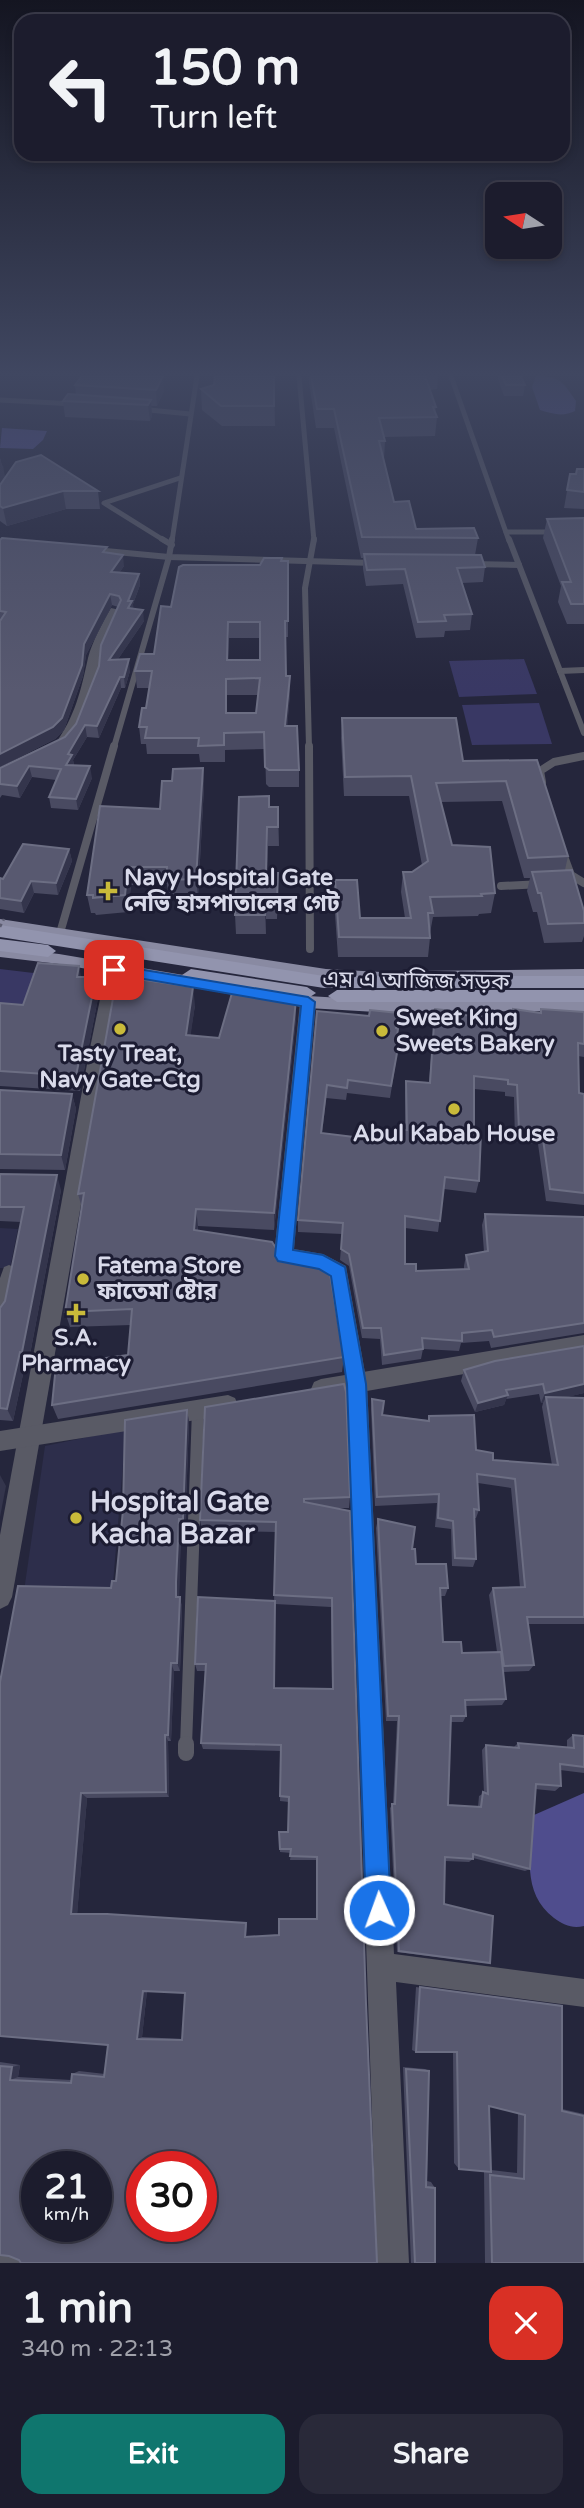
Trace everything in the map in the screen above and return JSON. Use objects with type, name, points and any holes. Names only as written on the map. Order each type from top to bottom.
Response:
[{"type":"highway","points":[[1,925],[324,982],[584,982]]},
{"type":"highway","points":[[0,945],[321,995],[400,998],[584,996]]},
{"type":"main road","name":"এম এ আজিজ সড়ক","points":[[1,925],[326,974],[376,977],[584,974]]},
{"type":"main road","name":"এম এ আজিজ সড়ক","points":[[0,952],[59,959],[308,1002],[376,1006],[584,1004]]},
{"type":"street","points":[[51,748],[61,744],[72,732],[92,677],[94,656],[115,610]]},
{"type":"street","points":[[0,1597],[30,1436],[81,1100],[114,970]]},
{"type":"street","points":[[308,1002],[284,1256],[323,1262],[339,1272],[357,1384],[393,2263]]},
{"type":"street","points":[[0,1314],[9,1272]]},
{"type":"street","points":[[304,1392],[584,1344]]},
{"type":"street","points":[[0,1441],[251,1401]]},
{"type":"street","points":[[381,1965],[584,1993]]},
{"type":"street","points":[[0,2261],[18,2263]]},
{"type":"lane","points":[[169,482],[104,503],[172,545]]},
{"type":"lane","points":[[60,933],[170,557],[180,482]]},
{"type":"lane","points":[[310,482],[315,535],[304,588],[309,676],[310,949]]},
{"type":"lane","points":[[488,482],[584,733]]},
{"type":"lane","points":[[506,532],[558,531]]},
{"type":"lane","points":[[90,550],[170,557],[387,563]]},
{"type":"lane","points":[[466,564],[519,565]]},
{"type":"lane","points":[[560,671],[584,670]]},
{"type":"lane","points":[[545,794],[540,772],[554,762],[584,756]]},
{"type":"lane","points":[[560,843],[571,875],[582,883]]},
{"type":"lane","points":[[568,883],[582,883]]},
{"type":"lane","points":[[501,886],[554,884]]},
{"type":"lane","points":[[186,1753],[198,1410]]},
{"type":"shaded area","points":[[524,659],[537,694],[459,697],[449,661]]},
{"type":"shaded area","points":[[539,703],[552,744],[472,745],[462,705]]},
{"type":"shaded area","points":[[0,969],[42,974],[21,1019],[0,1017]]},
{"type":"shaded area","points":[[0,1228],[18,1229],[10,1268],[0,1268]]},
{"type":"shaded area","name":"Hospital Gate Kacha Bazar","points":[[126,1429],[112,1595],[24,1591],[45,1446]]},
{"type":"shaded area","points":[[584,1793],[584,1926],[576,1927],[568,1926],[554,1918],[536,1896],[530,1871],[530,1857],[534,1815]]},
{"type":"building","points":[[2,482],[83,482],[98,491],[63,491],[3,508],[0,506]]},
{"type":"building","points":[[350,482],[389,482],[394,502],[409,501],[416,529],[474,528],[478,538],[362,537]]},
{"type":"building","points":[[569,482],[584,482],[584,492],[567,490]]},
{"type":"building","points":[[584,518],[584,604],[571,604],[562,582],[571,582],[547,519]]},
{"type":"building","points":[[2,538],[107,547],[103,552],[123,555],[111,572],[139,574],[128,601],[132,601],[128,608],[143,610],[109,660],[129,659],[124,677],[120,677],[97,726],[85,725],[68,754],[72,755],[66,765],[90,766],[76,799],[49,797],[61,769],[29,766],[17,786],[0,784],[0,768],[65,737],[76,724],[99,666],[101,645],[121,600],[119,596],[110,594],[84,644],[82,665],[62,718],[53,727],[0,754],[0,621],[6,612],[0,611]]},
{"type":"building","points":[[364,554],[481,555],[485,567],[457,568],[472,614],[444,615],[446,621],[418,622],[405,569],[367,570]]},
{"type":"building","points":[[264,558],[282,558],[281,561],[288,561],[288,621],[285,621],[286,676],[290,676],[285,726],[297,726],[299,770],[269,770],[265,767],[264,732],[224,733],[224,745],[198,746],[199,738],[145,738],[147,727],[139,727],[142,708],[146,708],[152,671],[135,671],[140,654],[154,654],[161,606],[171,607],[179,567],[260,565]],"holes":[[[228,622],[260,622],[260,660],[227,660]],[[260,678],[256,713],[226,713],[226,679]]]},
{"type":"building","points":[[342,718],[456,718],[463,761],[537,760],[568,856],[528,858],[506,781],[436,783],[452,845],[490,847],[495,893],[481,894],[482,896],[430,897],[433,913],[428,913],[430,938],[339,937],[335,880],[357,880],[360,918],[411,918],[403,872],[412,872],[428,861],[411,776],[345,777]]},
{"type":"building","points":[[203,768],[196,879],[166,880],[167,867],[128,867],[125,895],[93,898],[93,895],[87,895],[100,806],[160,809],[162,781],[172,781],[173,769]]},
{"type":"building","points":[[269,796],[269,807],[278,807],[278,827],[267,827],[266,873],[278,873],[277,900],[266,900],[265,915],[235,915],[239,797]]},
{"type":"building","points":[[23,844],[69,849],[56,883],[31,881],[21,901],[0,898],[0,878],[3,879]]},
{"type":"building","points":[[572,870],[584,911],[584,923],[548,924],[541,893],[538,893],[532,872]]},
{"type":"building","points":[[38,963],[79,966],[77,977],[96,977],[76,1076],[0,1071],[0,1003],[23,1005]]},
{"type":"building","points":[[117,976],[193,987],[186,1035],[219,1038],[232,993],[296,1000],[274,1213],[196,1209],[194,1230],[272,1242],[276,1248],[319,1256],[328,1262],[344,1357],[52,1405],[56,1365],[128,1355],[132,1309],[65,1312],[84,1193],[78,1194]]},
{"type":"building","points":[[435,1009],[460,1012],[460,1015],[513,1017],[513,1009],[541,1013],[541,1009],[584,1012],[584,1044],[578,1043],[579,1093],[584,1094],[584,1193],[550,1189],[542,1132],[519,1130],[517,1085],[508,1084],[508,1080],[474,1076],[474,1133],[481,1133],[479,1181],[445,1177],[440,1221],[405,1216],[405,1264],[416,1264],[416,1271],[469,1269],[466,1255],[488,1251],[485,1214],[584,1217],[584,1323],[494,1337],[492,1330],[462,1333],[462,1341],[422,1338],[423,1349],[384,1355],[381,1328],[363,1328],[349,1254],[341,1249],[343,1223],[298,1220],[317,1011],[369,1016],[370,1010],[398,1013],[396,1042],[399,1042],[391,1086],[348,1080],[347,1088],[327,1085],[321,1133],[387,1141],[386,1130],[407,1130],[406,1081],[430,1083]]},
{"type":"building","points":[[0,1090],[72,1094],[61,1155],[0,1154]]},
{"type":"building","points":[[0,1174],[57,1175],[22,1352],[7,1409],[0,1408],[0,1308],[5,1301],[24,1207],[0,1207]]},
{"type":"building","points":[[584,1346],[584,1384],[545,1393],[543,1384],[506,1390],[508,1395],[478,1403],[464,1370],[495,1361]]},
{"type":"building","points":[[344,1384],[350,1497],[304,1499],[304,1502],[350,1511],[377,2263],[21,2263],[9,2256],[0,2255],[0,2066],[12,2067],[10,2080],[71,2083],[72,2074],[104,2077],[108,2045],[0,2036],[0,1682],[18,1586],[111,1588],[112,1581],[116,1581],[123,1510],[125,1420],[187,1410],[183,1519],[179,1519],[176,1582],[176,1597],[180,1597],[177,1663],[171,1663],[168,1735],[165,1735],[166,1792],[81,1793],[71,1914],[246,1923],[245,1937],[279,1935],[279,1919],[317,1919],[317,1857],[290,1856],[291,1849],[280,1849],[279,1832],[288,1832],[289,1797],[280,1796],[281,1745],[201,1743],[206,1664],[195,1664],[198,1597],[275,1601],[274,1688],[333,1689],[332,1598],[274,1595],[276,1522],[200,1520],[205,1407]],"holes":[[[143,1991],[185,1993],[182,2040],[137,2039]]]},
{"type":"building","points":[[546,1397],[584,1398],[584,1617],[527,1617],[534,1665],[504,1666],[493,1588],[525,1587],[515,1479],[477,1474],[479,1510],[474,1509],[476,1559],[455,1558],[453,1521],[438,1518],[439,1494],[377,1497],[372,1399],[384,1401],[382,1415],[429,1421],[429,1416],[474,1415],[476,1450],[493,1453],[493,1460],[558,1465]]},
{"type":"building","points":[[378,1519],[415,1527],[412,1549],[415,1549],[416,1564],[446,1564],[448,1588],[440,1588],[443,1642],[461,1642],[462,1653],[501,1652],[506,1699],[465,1700],[466,1716],[451,1716],[448,1805],[481,1807],[483,1792],[488,1794],[486,1745],[519,1748],[518,1743],[574,1748],[573,1735],[584,1736],[584,1767],[560,1764],[561,1786],[536,1784],[530,1869],[473,1854],[473,1859],[445,1857],[444,1904],[493,1916],[490,1963],[399,1951],[392,1804],[395,1804],[399,1716],[388,1716]]},
{"type":"building","points":[[420,1987],[562,2006],[562,2111],[584,2116],[584,2263],[492,2263],[490,2175],[524,2179],[525,2115],[489,2106],[491,2172],[459,2169],[457,2052],[416,2052]]},
{"type":"building","points":[[406,2069],[429,2071],[426,2187],[435,2188],[435,2263],[415,2263]]},
{"type":"place","name":"Navy Hospital Gate নেভি হাসপাতালের গেট","points":[[108,891]]},
{"type":"place","name":"Tasty Treat, Navy Gate-Ctg","points":[[120,1029]]},
{"type":"place","name":"Sweet King Sweets Bakery","points":[[382,1031]]},
{"type":"place","name":"Abul Kabab House","points":[[454,1109]]},
{"type":"place","name":"Fatema Store ফাতেমা ষ্টোর","points":[[83,1279]]},
{"type":"place","name":"S.A. Pharmacy","points":[[76,1313]]},
{"type":"place","name":"Hospital Gate Kacha Bazar","points":[[76,1518]]},
{"type":"route","points":[[114,970],[308,1002],[284,1256],[323,1262],[339,1272],[357,1384],[379,1910]]}]
